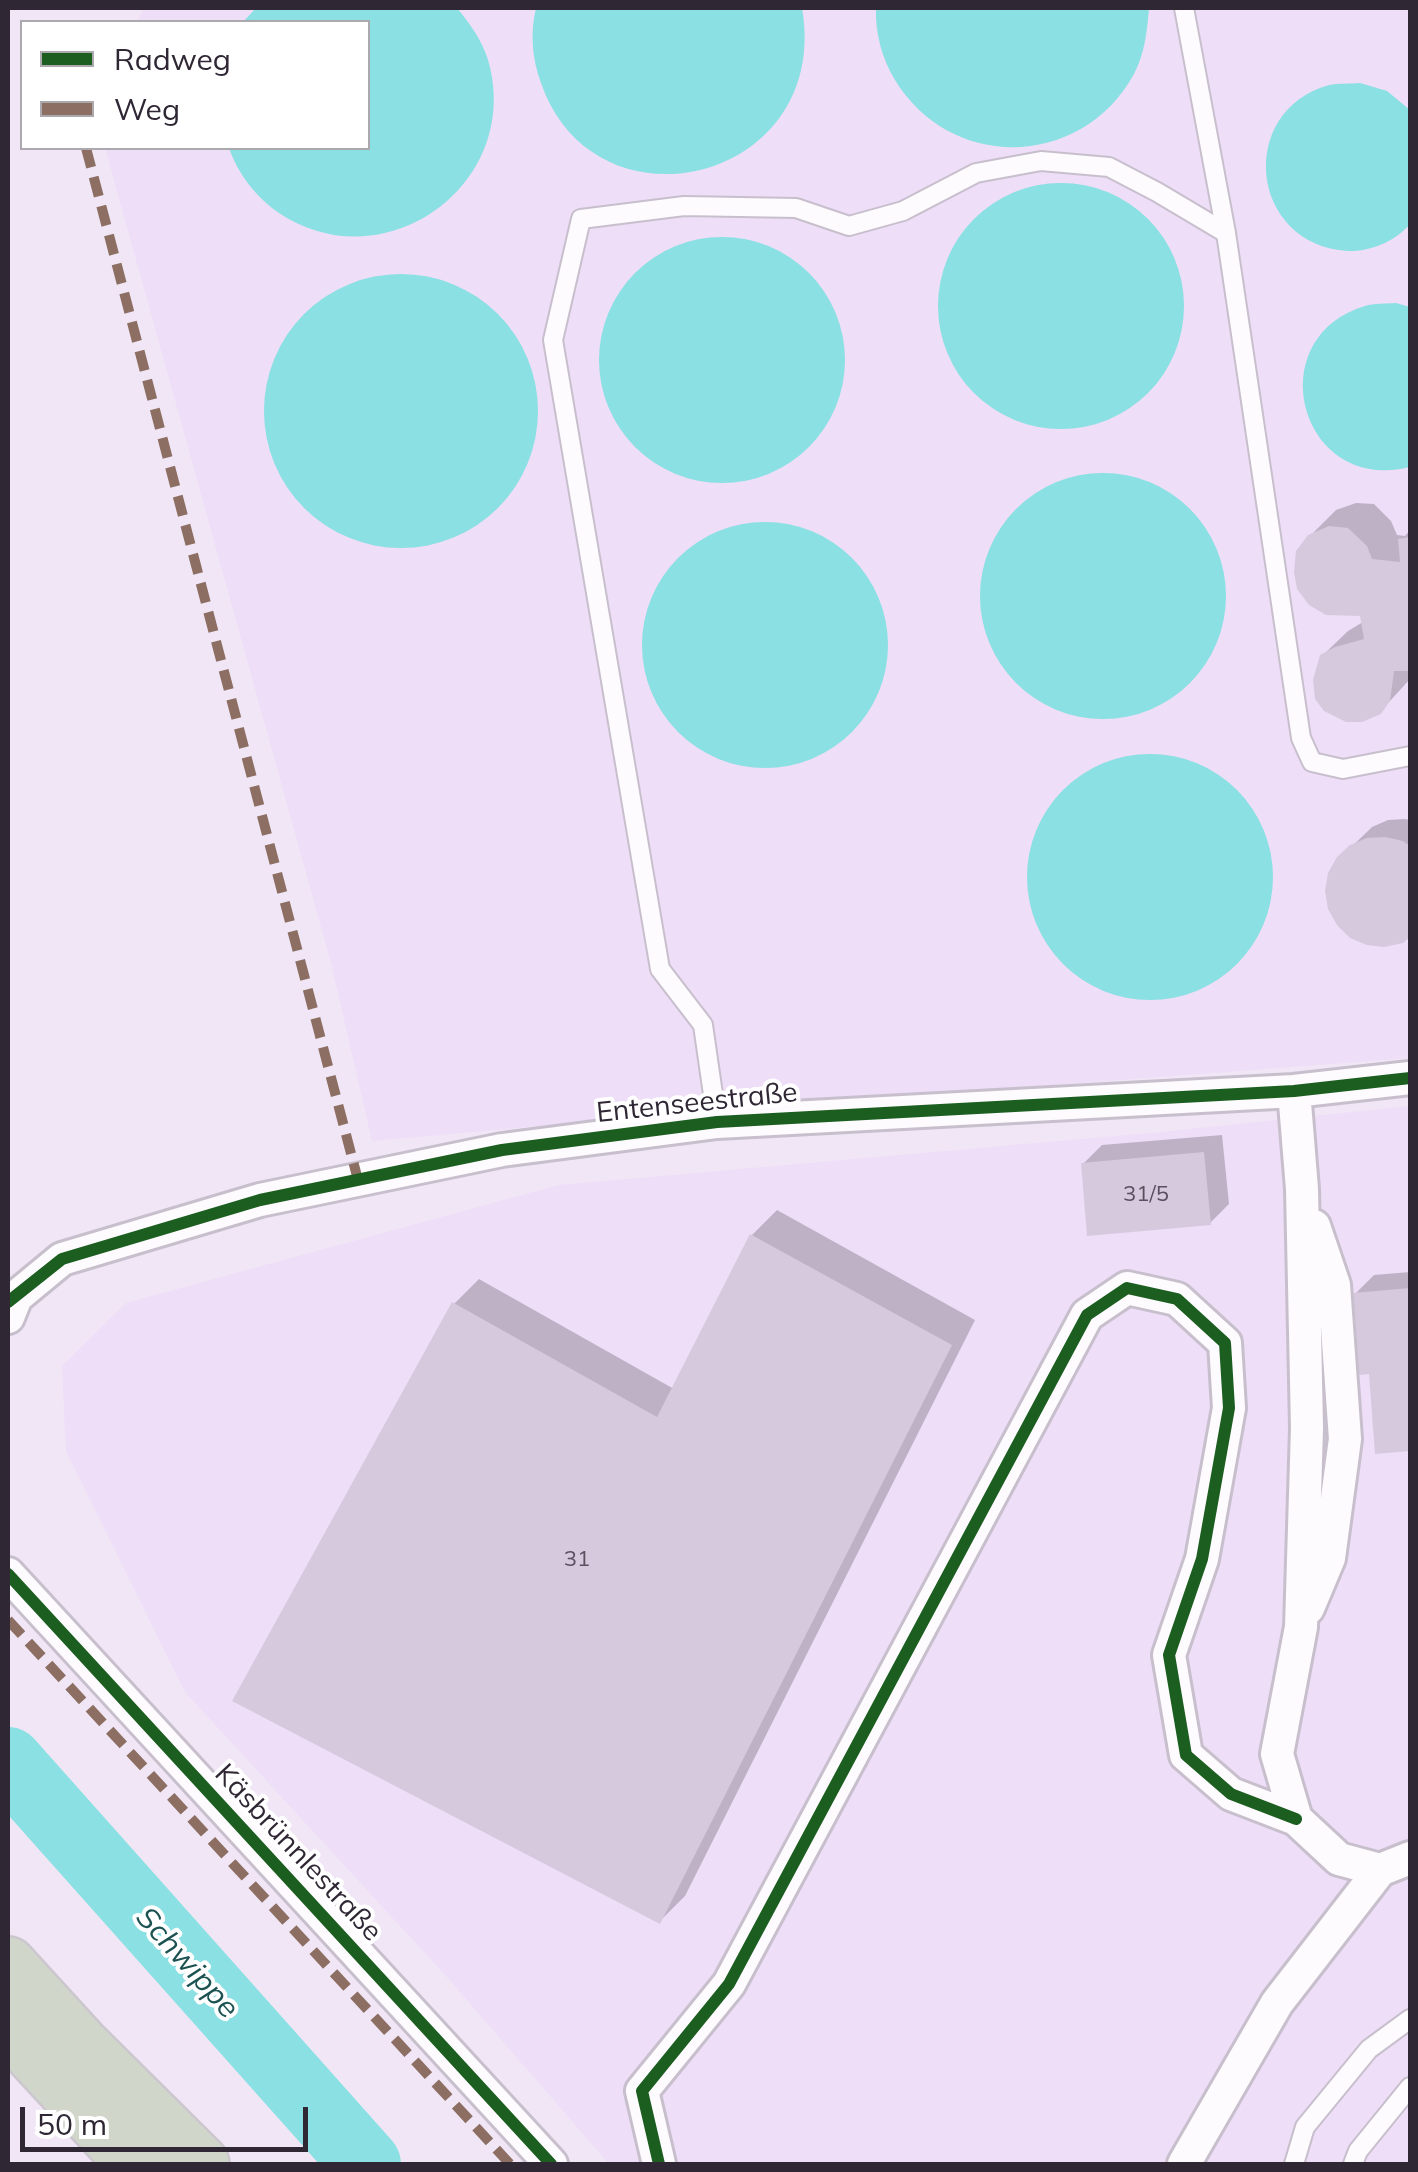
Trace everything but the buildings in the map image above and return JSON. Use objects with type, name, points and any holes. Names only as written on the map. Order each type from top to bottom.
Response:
[{"type":"highway","points":[[8,1965],[82,2046],[201,2164]]},
{"type":"highway","points":[[8,2027],[135,2164]]},
{"type":"street","name":"Entenseestraße","points":[[12,1307],[62,1259],[260,1200],[502,1150],[716,1122],[1295,1105],[1410,1078]]},
{"type":"street","points":[[1295,1105],[1302,1189],[1334,1286],[1345,1439],[1328,1558],[1300,1626],[1278,1754],[1296,1818]]},
{"type":"street","points":[[659,2164],[642,2091],[729,1984],[1087,1315],[1127,1288],[1177,1298],[1225,1343],[1229,1408],[1202,1558],[1170,1655],[1186,1755],[1230,1794],[1296,1818],[1339,1860],[1396,1864]]},
{"type":"street","name":"Käsbrünnlestraße","points":[[8,1574],[552,2164]]},
{"type":"street","points":[[1184,2164],[1277,2003],[1396,1864]]},
{"type":"lane","points":[[1184,8],[1226,232],[1302,738],[1312,762],[1343,769],[1410,756]]},
{"type":"lane","points":[[716,1122],[703,1024],[660,969],[553,340],[581,219],[684,206],[796,208],[849,226],[904,211],[976,173],[1041,161],[1109,166],[1226,232]]},
{"type":"lane","points":[[1294,2164],[1305,2127],[1369,2049],[1410,2019]]},
{"type":"lane","points":[[1353,2164],[1358,2151],[1410,2087]]},
{"type":"shaded area","points":[[144,8],[1410,8],[1410,1058],[372,1141],[331,963],[106,150],[370,150],[370,20],[138,20]]},
{"type":"shaded area","points":[[256,8],[457,8],[475,32],[488,60],[494,105],[485,146],[466,181],[437,209],[401,228],[361,236],[320,232],[279,213],[255,192],[230,150],[370,150],[370,20],[245,20]]},
{"type":"shaded area","points":[[536,8],[802,8],[802,68],[781,115],[747,149],[703,169],[655,174],[609,162],[569,132],[538,74],[533,36]]},
{"type":"shaded area","points":[[876,8],[1149,8],[1138,66],[1111,105],[1083,128],[1050,142],[1016,147],[982,144],[949,131],[919,110],[886,63],[878,36]]},
{"type":"shaded area","points":[[1360,83],[1387,91],[1410,110],[1410,224],[1382,244],[1348,251],[1315,243],[1290,226],[1274,203],[1266,175],[1268,147],[1279,121],[1299,99],[1329,85]]},
{"type":"shaded area","points":[[1061,183],[1108,192],[1130,203],[1148,219],[1164,237],[1175,259],[1184,306],[1175,353],[1164,375],[1148,393],[1130,409],[1108,420],[1061,429],[1014,420],[992,409],[974,393],[958,375],[947,353],[938,306],[947,259],[958,237],[974,219],[992,203],[1014,192]]},
{"type":"shaded area","points":[[722,237],[769,246],[791,257],[809,273],[825,291],[836,313],[845,360],[836,407],[825,429],[809,447],[791,463],[769,474],[722,483],[675,474],[653,463],[635,447],[619,429],[608,407],[599,360],[608,313],[619,291],[635,273],[653,257],[675,246]]},
{"type":"shaded area","points":[[401,274],[453,285],[498,314],[527,359],[538,411],[527,463],[498,508],[453,537],[401,548],[349,537],[304,508],[275,463],[264,411],[275,359],[304,314],[349,285]]},
{"type":"shaded area","points":[[1396,303],[1410,307],[1410,467],[1372,469],[1342,458],[1319,437],[1306,409],[1303,378],[1311,349],[1332,323],[1365,306]]},
{"type":"shaded area","points":[[1103,473],[1150,482],[1172,493],[1190,509],[1206,527],[1217,549],[1226,596],[1217,643],[1206,665],[1190,683],[1172,699],[1150,710],[1103,719],[1056,710],[1034,699],[1016,683],[1000,665],[989,643],[980,596],[989,549],[1000,527],[1016,509],[1034,493],[1056,482]]},
{"type":"shaded area","points":[[765,522],[812,531],[834,542],[852,558],[868,576],[879,598],[888,645],[879,692],[868,714],[852,732],[834,748],[812,759],[765,768],[718,759],[696,748],[678,732],[662,714],[651,692],[642,645],[651,598],[662,576],[678,558],[696,542],[718,531]]},
{"type":"shaded area","points":[[1150,754],[1197,763],[1219,774],[1237,790],[1253,808],[1264,830],[1273,877],[1264,924],[1253,946],[1237,964],[1219,980],[1197,991],[1150,1000],[1103,991],[1081,980],[1063,964],[1047,946],[1036,924],[1027,877],[1036,830],[1047,808],[1063,790],[1081,774],[1103,763]]},
{"type":"shaded area","points":[[1410,1106],[1410,2164],[609,2164],[446,1976],[185,1692],[66,1451],[62,1366],[126,1303],[559,1185]]},
{"type":"waterway","name":"Schwippe","points":[[8,1762],[366,2164]]},
{"type":"marked path","points":[[87,150],[358,1180]]},
{"type":"marked path","points":[[8,1620],[510,2164]]},
{"type":"cycle path","points":[[8,1302],[62,1259],[260,1200],[502,1150],[717,1122],[1294,1091],[1410,1078]]},
{"type":"cycle path","points":[[659,2164],[642,2091],[729,1984],[1087,1315],[1127,1288],[1177,1299],[1225,1343],[1229,1408],[1202,1559],[1169,1655],[1186,1755],[1231,1794],[1296,1819]]},
{"type":"cycle path","points":[[8,1574],[551,2164]]}]
